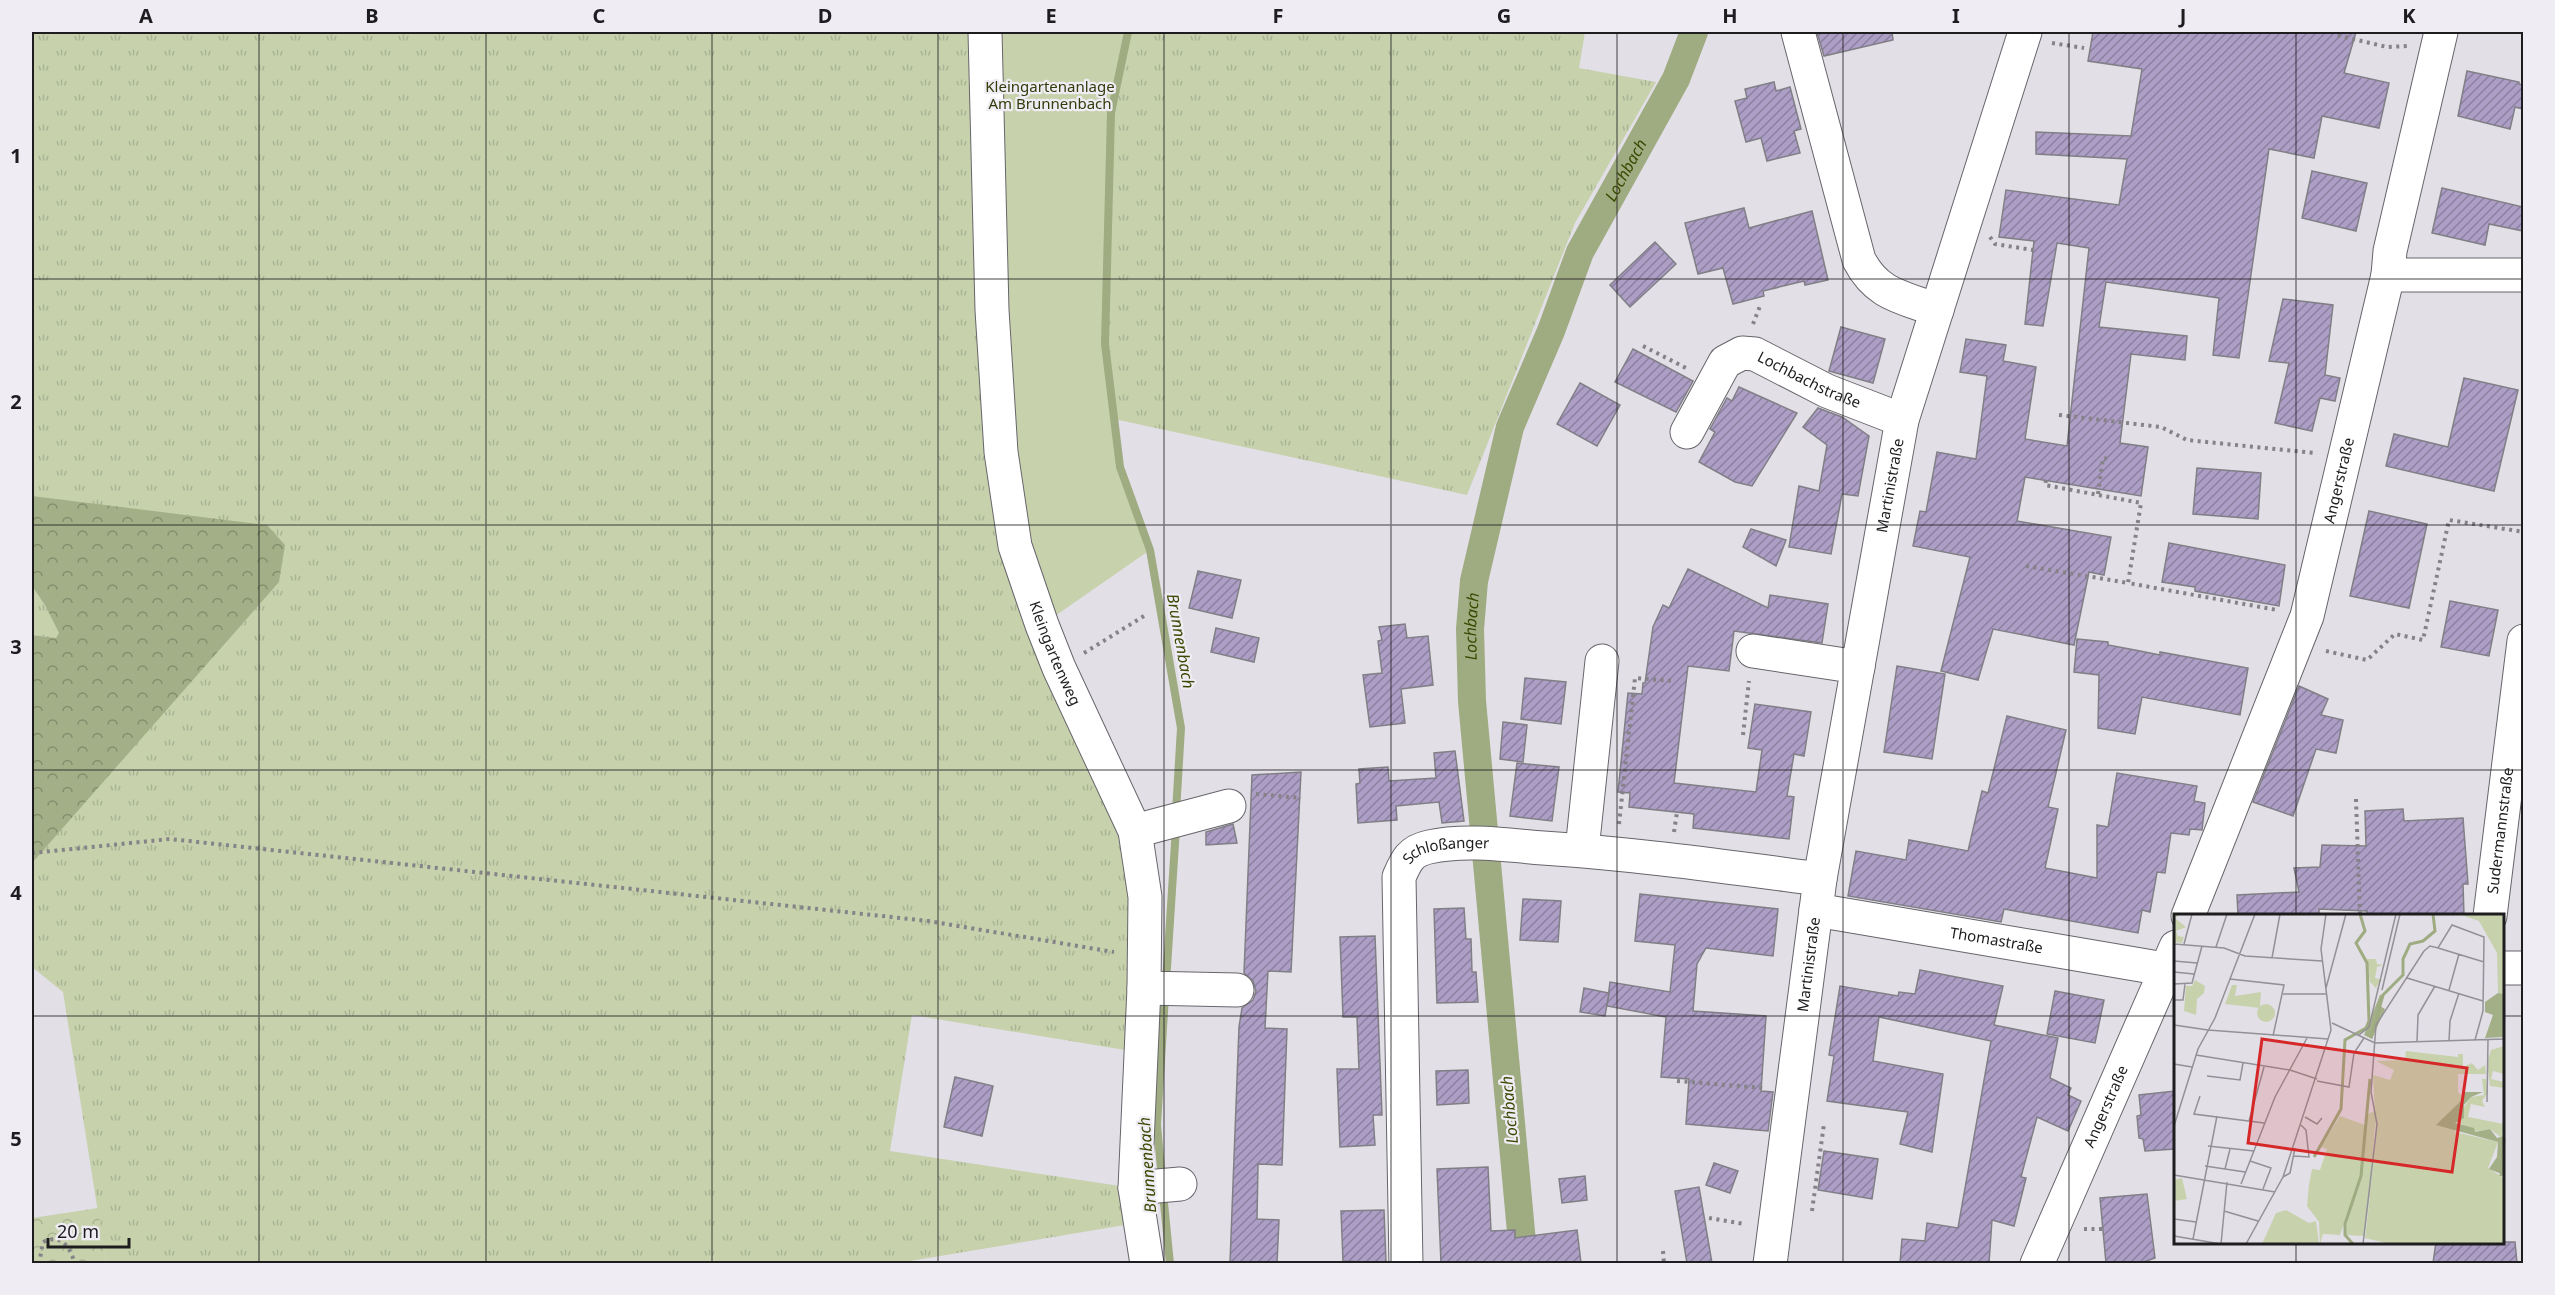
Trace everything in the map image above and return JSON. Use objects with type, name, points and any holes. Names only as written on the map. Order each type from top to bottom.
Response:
[{"type":"street","name":"Kleingartenweg","points":[[985,32],[992,310],[1001,452],[1016,546],[1059,668],[1149,828],[1145,897],[1156,980],[1141,1187],[1147,1263]]},
{"type":"street","points":[[1798,32],[1858,260],[1867,276],[1882,289],[1937,310]]},
{"type":"street","name":"Martinistraße","points":[[1770,1263],[1818,894],[1902,420],[2025,32]]},
{"type":"street","name":"Angerstraße","points":[[2188,914],[2302,630],[2388,275],[2390,252],[2439,42]]},
{"type":"street","points":[[2388,275],[2523,275]]},
{"type":"street","name":"Lochbachstraße","points":[[1687,432],[1725,362],[1742,352],[1755,354],[1827,391],[1902,420]]},
{"type":"street","name":"Sudermannstraße","points":[[2490,914],[2523,641]]},
{"type":"street","points":[[1753,651],[1858,667]]},
{"type":"street","points":[[1582,850],[1602,661]]},
{"type":"street","points":[[1149,828],[1228,805]]},
{"type":"street","name":"Schloßanger","points":[[1406,1263],[1399,877],[1408,856],[1427,847],[1460,844],[1582,850],[1616,854],[1818,894]]},
{"type":"street","name":"Thomastraße","points":[[1818,894],[2172,963]]},
{"type":"street","name":"Angerstraße","points":[[2037,1263],[2172,963]]},
{"type":"street","points":[[2504,968],[2523,968]]},
{"type":"street","points":[[1156,980],[1237,990]]},
{"type":"street","points":[[1141,1187],[1180,1184]]},
{"type":"path","points":[[2331,32],[2387,47],[2439,42]]},
{"type":"path","points":[[1998,244],[2033,250]]},
{"type":"path","points":[[1643,346],[1713,382]]},
{"type":"path","points":[[2059,415],[2161,427],[2187,440],[2346,455]]},
{"type":"path","points":[[2098,494],[2104,474],[2103,458],[2109,459]]},
{"type":"path","points":[[2046,480],[2045,485],[2065,486],[2141,502],[2128,583]]},
{"type":"path","points":[[2026,566],[2128,583],[2302,630],[2367,660],[2395,634],[2423,640],[2449,520],[2523,532]]},
{"type":"path","points":[[1059,668],[1144,616]]},
{"type":"path","points":[[1743,735],[1753,651]]},
{"type":"path","points":[[1616,854],[1635,678],[1673,681]]},
{"type":"path","points":[[1228,805],[1301,798]]},
{"type":"path","points":[[2356,799],[2360,914]]},
{"type":"path","points":[[32,853],[170,839],[928,921],[1156,980]]},
{"type":"path","points":[[1677,1081],[1793,1091]]},
{"type":"path","points":[[1812,1211],[1824,1124]]},
{"type":"path","points":[[1709,1218],[1775,1229]]},
{"type":"path","points":[[39,1263],[43,1242],[51,1238],[59,1239],[67,1245],[75,1263]]},
{"type":"path","points":[[1663,1251],[1664,1263]]},
{"type":"green space","points":[[32,32],[985,32],[1015,546],[1130,833],[1137,1052],[912,1015],[890,1151],[1120,1186],[1125,1225],[892,1264],[106,1263],[63,992],[32,967],[32,857],[91,784],[35,496],[32,496]]},
{"type":"green space","name":"Kleingartenanlage Am Brunnenbach","points":[[985,32],[1128,32],[1111,113],[1105,344],[1120,467],[1150,550],[1042,625],[1015,546]]},
{"type":"green space","points":[[1128,32],[1585,32],[1579,68],[1656,82],[1575,223],[1467,495],[1114,419],[1105,344],[1111,113]]},
{"type":"green space","points":[[32,496],[267,525],[285,545],[279,582],[32,863],[32,635],[56,638],[59,633],[45,605],[32,586]]},
{"type":"green space","points":[[32,586],[60,633],[56,638],[32,635]]},
{"type":"green space","points":[[98,1208],[106,1263],[32,1263],[32,1218]]},
{"type":"building","points":[[1817,32],[1892,32],[1893,40],[1824,56]]},
{"type":"building","points":[[2093,32],[2356,32],[2344,73],[2389,83],[2379,128],[2322,116],[2314,158],[2269,149],[2239,358],[2213,355],[2219,298],[2106,282],[2099,327],[2187,336],[2185,360],[2131,354],[2120,443],[2148,447],[2141,496],[2025,477],[2017,521],[2111,537],[2104,575],[2089,572],[2074,645],[1993,629],[1978,680],[1941,671],[1970,557],[1913,546],[1920,511],[1926,512],[1937,452],[1976,459],[1987,376],[1960,372],[1966,339],[2006,345],[2003,361],[2036,367],[2025,439],[2067,446],[2089,248],[2057,243],[2043,326],[2025,324],[2034,241],[1999,237],[2006,190],[2119,205],[2127,159],[2036,154],[2036,132],[2131,136],[2142,69],[2088,61]]},
{"type":"building","points":[[2467,71],[2519,82],[2523,85],[2523,109],[2515,107],[2510,129],[2458,116]]},
{"type":"building","points":[[1774,82],[1776,91],[1790,87],[1801,129],[1794,131],[1800,153],[1767,161],[1761,138],[1746,142],[1735,101],[1747,98],[1745,89]]},
{"type":"building","points":[[2312,171],[2367,183],[2356,231],[2302,218]]},
{"type":"building","points":[[2442,188],[2523,207],[2523,231],[2489,224],[2485,245],[2432,233]]},
{"type":"building","points":[[1744,208],[1749,228],[1812,211],[1828,280],[1805,285],[1804,281],[1763,291],[1764,296],[1733,304],[1723,268],[1698,274],[1685,223]]},
{"type":"building","points":[[1655,242],[1676,264],[1630,307],[1610,285]]},
{"type":"building","points":[[2283,299],[2333,305],[2325,375],[2340,378],[2335,401],[2320,398],[2312,431],[2275,423],[2289,363],[2269,361]]},
{"type":"building","points":[[1841,327],[1885,339],[1873,383],[1829,371]]},
{"type":"building","points":[[1633,349],[1693,381],[1676,412],[1615,382]]},
{"type":"building","points":[[2464,378],[2518,390],[2494,491],[2386,466],[2394,434],[2448,447]]},
{"type":"building","points":[[1580,383],[1620,405],[1597,446],[1557,424]]},
{"type":"building","points":[[1739,387],[1797,413],[1752,486],[1735,482],[1699,462],[1715,432],[1710,429],[1727,398],[1732,401]]},
{"type":"building","points":[[1818,408],[1842,417],[1869,436],[1858,496],[1842,494],[1831,554],[1789,547],[1799,486],[1819,491],[1827,445],[1803,427]]},
{"type":"building","points":[[2197,468],[2261,473],[2258,519],[2193,514]]},
{"type":"building","points":[[2369,511],[2427,524],[2409,608],[2350,596]]},
{"type":"building","points":[[1751,529],[1786,540],[1776,566],[1743,547]]},
{"type":"building","points":[[2169,543],[2285,565],[2279,606],[2195,591],[2195,587],[2162,582]]},
{"type":"building","points":[[1688,569],[1768,608],[1770,595],[1828,604],[1822,643],[1734,631],[1729,671],[1688,666],[1674,783],[1756,792],[1762,750],[1748,748],[1755,704],[1811,712],[1804,756],[1794,754],[1787,796],[1794,797],[1789,839],[1693,828],[1694,814],[1629,807],[1630,793],[1618,792],[1628,693],[1642,694],[1653,627],[1663,605],[1669,608]]},
{"type":"building","points":[[1198,571],[1241,580],[1232,618],[1189,608]]},
{"type":"building","points":[[2450,601],[2498,610],[2489,656],[2441,647]]},
{"type":"building","points":[[1405,624],[1407,638],[1428,636],[1433,685],[1401,689],[1405,723],[1370,727],[1363,675],[1382,673],[1378,641],[1382,640],[1379,627]]},
{"type":"building","points":[[1216,628],[1259,638],[1254,662],[1211,652]]},
{"type":"building","points":[[2077,639],[2108,642],[2108,645],[2160,655],[2160,652],[2248,668],[2240,715],[2142,697],[2135,734],[2098,728],[2099,675],[2074,672]]},
{"type":"building","points":[[1897,666],[1945,674],[1932,759],[1884,752]]},
{"type":"building","points":[[1525,678],[1566,682],[1561,724],[1521,719]]},
{"type":"building","points":[[2299,686],[2328,699],[2321,715],[2343,720],[2336,753],[2316,749],[2293,816],[2253,802]]},
{"type":"building","points":[[2007,716],[2066,730],[2048,807],[2058,809],[2045,868],[2097,878],[2097,825],[2108,827],[2117,773],[2197,786],[2194,801],[2205,803],[2202,830],[2190,829],[2189,835],[2171,833],[2165,873],[2157,872],[2150,912],[2142,910],[2138,933],[2004,909],[2001,922],[1848,896],[1856,851],[1906,860],[1909,840],[1968,851],[1982,791],[1988,793]]},
{"type":"building","points":[[1503,722],[1527,725],[1523,762],[1500,759]]},
{"type":"building","points":[[1455,751],[1464,821],[1442,823],[1439,802],[1396,806],[1397,820],[1358,823],[1356,784],[1360,783],[1359,769],[1388,767],[1389,781],[1436,778],[1434,753]]},
{"type":"building","points":[[1517,763],[1559,767],[1552,821],[1510,816]]},
{"type":"building","points":[[1301,772],[1291,972],[1268,971],[1265,1028],[1287,1029],[1282,1165],[1258,1164],[1257,1219],[1279,1220],[1277,1263],[1230,1263],[1239,1027],[1242,1008],[1253,1000],[1256,991],[1253,981],[1244,973],[1252,775]]},
{"type":"building","points":[[2403,809],[2404,821],[2463,818],[2468,884],[2463,884],[2464,914],[2367,914],[2367,911],[2319,909],[2319,914],[2238,914],[2237,895],[2299,892],[2294,868],[2320,867],[2322,845],[2366,846],[2365,811]]},
{"type":"building","points":[[1233,824],[1237,843],[1206,845],[1206,832]]},
{"type":"building","points":[[1640,894],[1778,909],[1773,956],[1706,948],[1697,964],[1693,1011],[1766,1016],[1761,1091],[1773,1092],[1768,1131],[1686,1124],[1689,1079],[1661,1077],[1666,1017],[1607,1006],[1610,982],[1670,992],[1675,945],[1635,941]]},
{"type":"building","points":[[1523,899],[1561,901],[1558,942],[1520,940]]},
{"type":"building","points":[[1464,908],[1466,939],[1471,939],[1472,972],[1476,972],[1478,1002],[1437,1003],[1434,909]]},
{"type":"building","points":[[1375,936],[1382,1115],[1373,1115],[1375,1145],[1340,1147],[1337,1069],[1359,1069],[1357,1017],[1343,1017],[1340,937]]},
{"type":"building","points":[[1920,970],[2003,986],[1994,1025],[2058,1038],[2050,1078],[2071,1088],[2068,1095],[2081,1101],[2068,1131],[2037,1117],[2021,1177],[2026,1178],[2014,1226],[1992,1220],[1989,1263],[1900,1263],[1902,1239],[1925,1241],[1927,1223],[1958,1228],[1991,1041],[1879,1017],[1873,1061],[1943,1074],[1932,1152],[1900,1144],[1908,1112],[1827,1101],[1834,1056],[1829,1055],[1840,986],[1898,996],[1899,992],[1915,994]]},
{"type":"building","points":[[1584,988],[1609,993],[1605,1016],[1580,1012]]},
{"type":"building","points":[[2055,991],[2104,1000],[2095,1043],[2047,1034]]},
{"type":"building","points":[[1468,1070],[1469,1103],[1437,1105],[1436,1071]]},
{"type":"building","points":[[955,1077],[993,1086],[982,1136],[944,1127]]},
{"type":"building","points":[[2174,1091],[2174,1149],[2145,1151],[2143,1139],[2139,1138],[2137,1116],[2141,1115],[2139,1095]]},
{"type":"building","points":[[1824,1151],[1878,1159],[1872,1199],[1818,1190]]},
{"type":"building","points":[[1714,1163],[1738,1171],[1730,1193],[1706,1185]]},
{"type":"building","points":[[1488,1167],[1491,1231],[1515,1230],[1515,1238],[1577,1230],[1581,1263],[1441,1263],[1437,1169]]},
{"type":"building","points":[[1585,1176],[1587,1200],[1562,1203],[1559,1179]]},
{"type":"building","points":[[1699,1187],[1712,1263],[1687,1263],[1675,1191]]},
{"type":"building","points":[[2147,1194],[2155,1258],[2141,1263],[2106,1263],[2100,1198]]},
{"type":"building","points":[[1384,1210],[1386,1263],[1343,1261],[1341,1211]]},
{"type":"building","points":[[2515,1242],[2517,1263],[2433,1263],[2436,1244]]},
{"type":"waterway","name":"Brunnenbach","points":[[1128,32],[1111,113],[1105,344],[1120,467],[1150,550],[1181,728],[1176,812]]},
{"type":"waterway","name":"Lochbach","points":[[1524,1264],[1472,701],[1470,629],[1474,581],[1510,427],[1551,331],[1580,252],[1676,79],[1694,32]]},
{"type":"waterway","name":"Brunnenbach","points":[[1166,983],[1176,828]]},
{"type":"waterway","name":"Brunnenbach","points":[[1162,1180],[1157,1125],[1165,996]]},
{"type":"waterway","name":"Brunnenbach","points":[[1163,1193],[1170,1264]]}]
